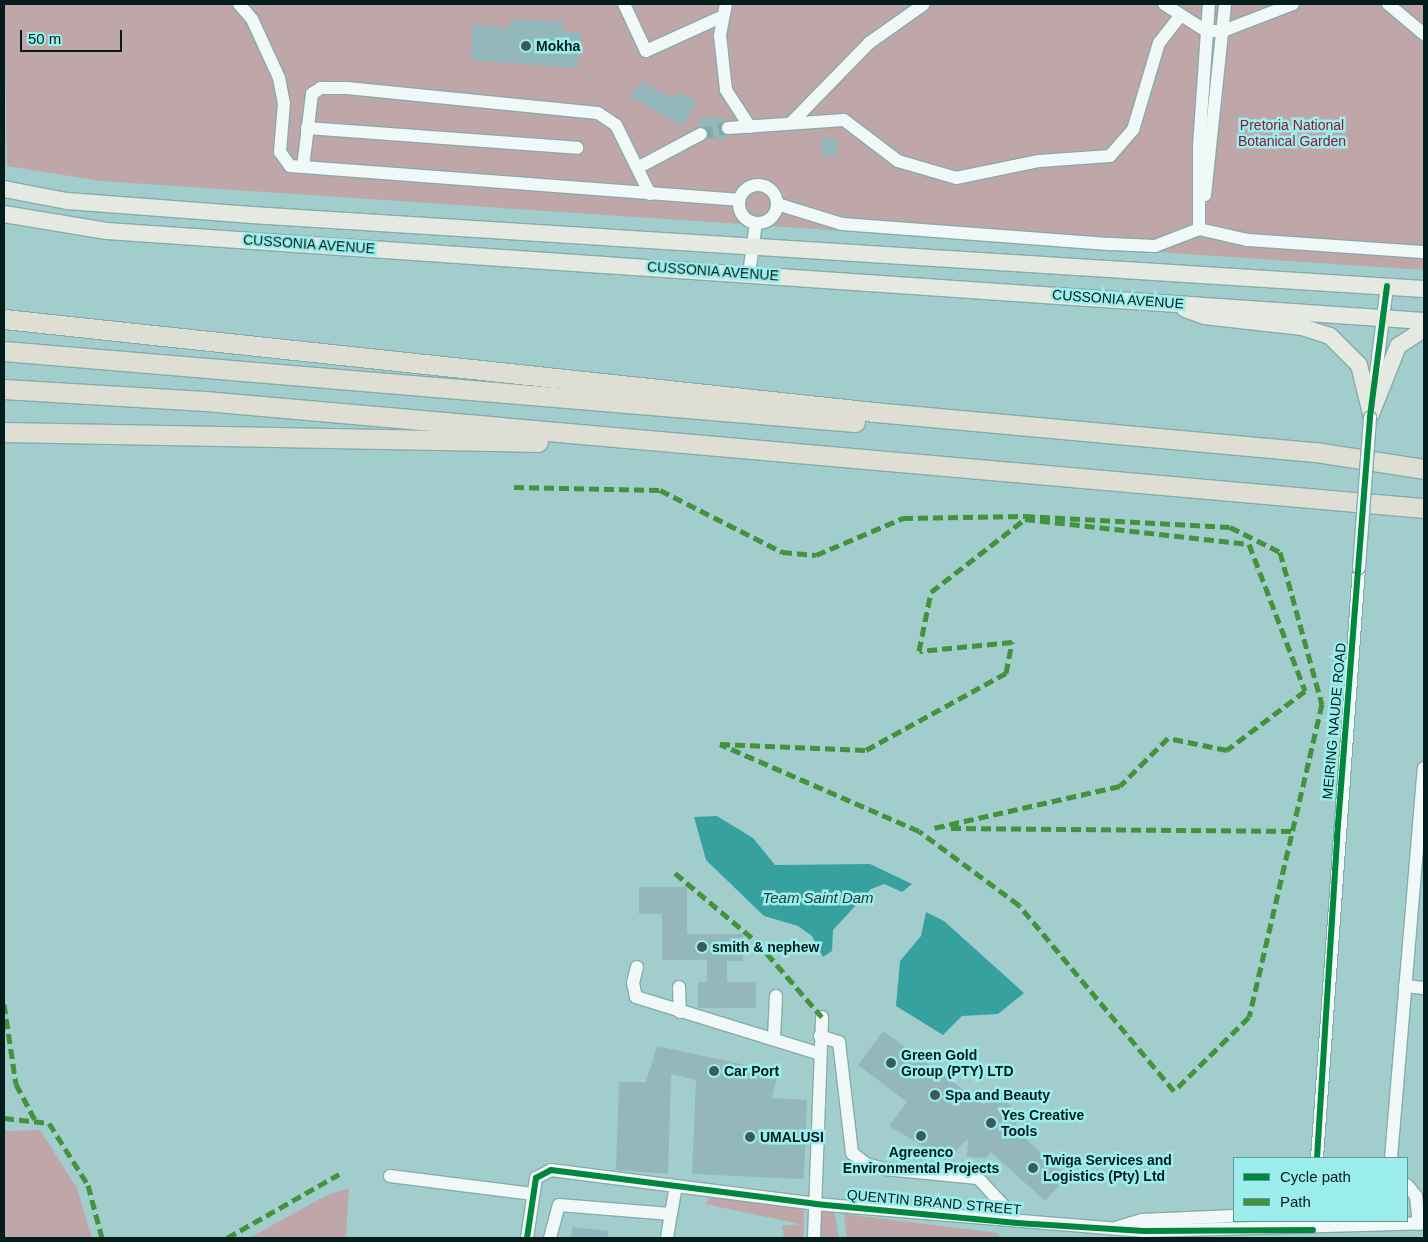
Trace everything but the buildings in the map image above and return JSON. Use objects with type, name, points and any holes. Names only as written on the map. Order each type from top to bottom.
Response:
[{"type":"highway","points":[[4,310],[93,326]]},
{"type":"highway","points":[[4,320],[93,326],[874,412],[1316,452],[1424,470]]},
{"type":"highway","points":[[4,351],[1424,470]]},
{"type":"highway","points":[[4,388],[832,455],[1424,508]]},
{"type":"highway","points":[[4,432],[482,440],[832,455]]},
{"type":"main road","name":"CUSSONIA AVENUE","points":[[4,189],[105,204],[752,249],[1424,289]]},
{"type":"main road","name":"CUSSONIA AVENUE","points":[[4,214],[107,231],[1424,321]]},
{"type":"main road","points":[[1175,303],[1204,316],[1302,328],[1330,336],[1359,366],[1371,415]]},
{"type":"main road","points":[[1371,415],[1398,346],[1424,329]]},
{"type":"street","points":[[239,4],[252,19],[279,78],[284,103],[282,159],[290,166],[738,200]]},
{"type":"street","points":[[624,4],[646,51],[721,17]]},
{"type":"street","points":[[726,4],[721,17],[726,90],[750,127]]},
{"type":"street","points":[[791,123],[858,53],[924,4]]},
{"type":"street","points":[[1164,4],[1179,17],[1206,31],[1223,31],[1293,4]]},
{"type":"street","points":[[1202,202],[1198,146],[1209,4]]},
{"type":"street","points":[[1199,229],[1226,4]]},
{"type":"street","points":[[1388,4],[1424,34]]},
{"type":"street","points":[[728,128],[844,120],[898,161],[956,178],[1039,161],[1110,156],[1133,130],[1159,43],[1179,17]]},
{"type":"street","points":[[303,167],[312,94],[328,87],[581,108],[608,117],[616,125],[650,194]]},
{"type":"street","points":[[307,128],[578,148]]},
{"type":"street","points":[[638,167],[701,134]]},
{"type":"street","points":[[760,184],[772,191],[777,204],[771,218],[756,224],[742,216],[738,200],[746,188],[760,184]]},
{"type":"street","points":[[777,204],[842,224],[1111,244],[1155,246],[1199,229],[1247,240],[1424,252]]},
{"type":"street","points":[[749,274],[756,224]]},
{"type":"street","name":"MEIRING NAUDE ROAD","points":[[1317,1157],[1371,415],[1385,318],[1386,286]]},
{"type":"street","points":[[1392,1157],[1405,986],[1419,893],[1424,768]]},
{"type":"street","points":[[637,967],[633,983],[636,997],[680,1012],[774,1038],[820,1054]]},
{"type":"street","points":[[1405,986],[1424,988]]},
{"type":"street","points":[[679,987],[680,1012]]},
{"type":"street","points":[[774,1038],[776,996]]},
{"type":"street","points":[[814,1238],[822,1017]]},
{"type":"street","points":[[820,1036],[839,1042],[852,1153],[866,1164],[885,1169],[978,1178],[1014,1217]]},
{"type":"street","name":"QUENTIN BRAND STREET","points":[[533,1194],[538,1174],[556,1170],[815,1204],[1115,1228],[1144,1232],[1313,1230],[1422,1223]]},
{"type":"street","points":[[390,1176],[533,1194],[527,1238]]},
{"type":"street","points":[[1408,1185],[1416,1196],[1422,1223]]},
{"type":"street","points":[[667,1238],[676,1186]]},
{"type":"street","points":[[550,1238],[554,1212],[563,1204],[671,1214]]},
{"type":"street","name":"QUENTIN BRAND STREET","points":[[1115,1228],[1142,1220],[1233,1216]]},
{"type":"green space","name":"Pretoria National Botanical Garden","points":[[4,4],[1424,4],[1424,270],[101,181],[7,166]]},
{"type":"green space","points":[[40,1130],[77,1188],[92,1238],[4,1238],[4,1131]]},
{"type":"green space","points":[[349,1188],[346,1238],[249,1238],[327,1195]]},
{"type":"green space","points":[[712,1196],[804,1210],[803,1238],[784,1238],[782,1226],[800,1224],[705,1204]]},
{"type":"green space","points":[[834,1210],[839,1238],[821,1238],[821,1211]]},
{"type":"green space","points":[[844,1214],[998,1233],[1000,1238],[847,1238]]},
{"type":"water","name":"Team Saint Dam","points":[[717,816],[753,838],[775,865],[870,864],[912,884],[902,892],[884,884],[871,889],[833,930],[832,951],[823,957],[812,936],[798,926],[764,916],[706,860],[694,817]]},
{"type":"water","points":[[926,912],[944,921],[1024,993],[998,1014],[962,1016],[943,1035],[896,1006],[900,961],[921,936]]},
{"type":"tunnel","points":[[701,134],[728,128]]},
{"type":"marked path","points":[[514,487],[660,490],[782,552],[816,555],[903,518],[1025,516],[1230,527],[1280,552],[1322,704],[1249,1017],[1174,1091],[1019,905],[919,831],[720,744],[866,750],[1006,673],[1012,642],[919,651],[931,592],[1025,519],[1249,544],[1305,691],[1227,750],[1168,738],[1120,786],[934,828]]},
{"type":"marked path","points":[[951,828],[1296,831]]},
{"type":"marked path","points":[[675,873],[757,942],[822,1017]]},
{"type":"marked path","points":[[4,1004],[16,1084],[36,1122]]},
{"type":"marked path","points":[[4,1118],[49,1123],[88,1185],[102,1238]]},
{"type":"marked path","points":[[227,1238],[339,1174]]},
{"type":"cycle path","points":[[1317,1157],[1337,837],[1370,417],[1387,286]]},
{"type":"cycle path","points":[[527,1238],[536,1178],[551,1170],[815,1204],[1017,1223],[1144,1231],[1313,1230]]},
{"type":"place","name":"Mokha","points":[[526,46]]},
{"type":"place","name":"smith & nephew","points":[[702,947]]},
{"type":"place","name":"Green Gold Group (PTY) LTD","points":[[891,1063]]},
{"type":"place","name":"Car Port","points":[[714,1071]]},
{"type":"place","name":"Spa and Beauty","points":[[935,1095]]},
{"type":"place","name":"Yes Creative Tools","points":[[991,1123]]},
{"type":"place","name":"Agreenco Environmental Projects","points":[[921,1136]]},
{"type":"place","name":"UMALUSI","points":[[750,1137]]},
{"type":"place","name":"Twiga Services and Logistics (Pty) Ltd","points":[[1033,1168]]}]
